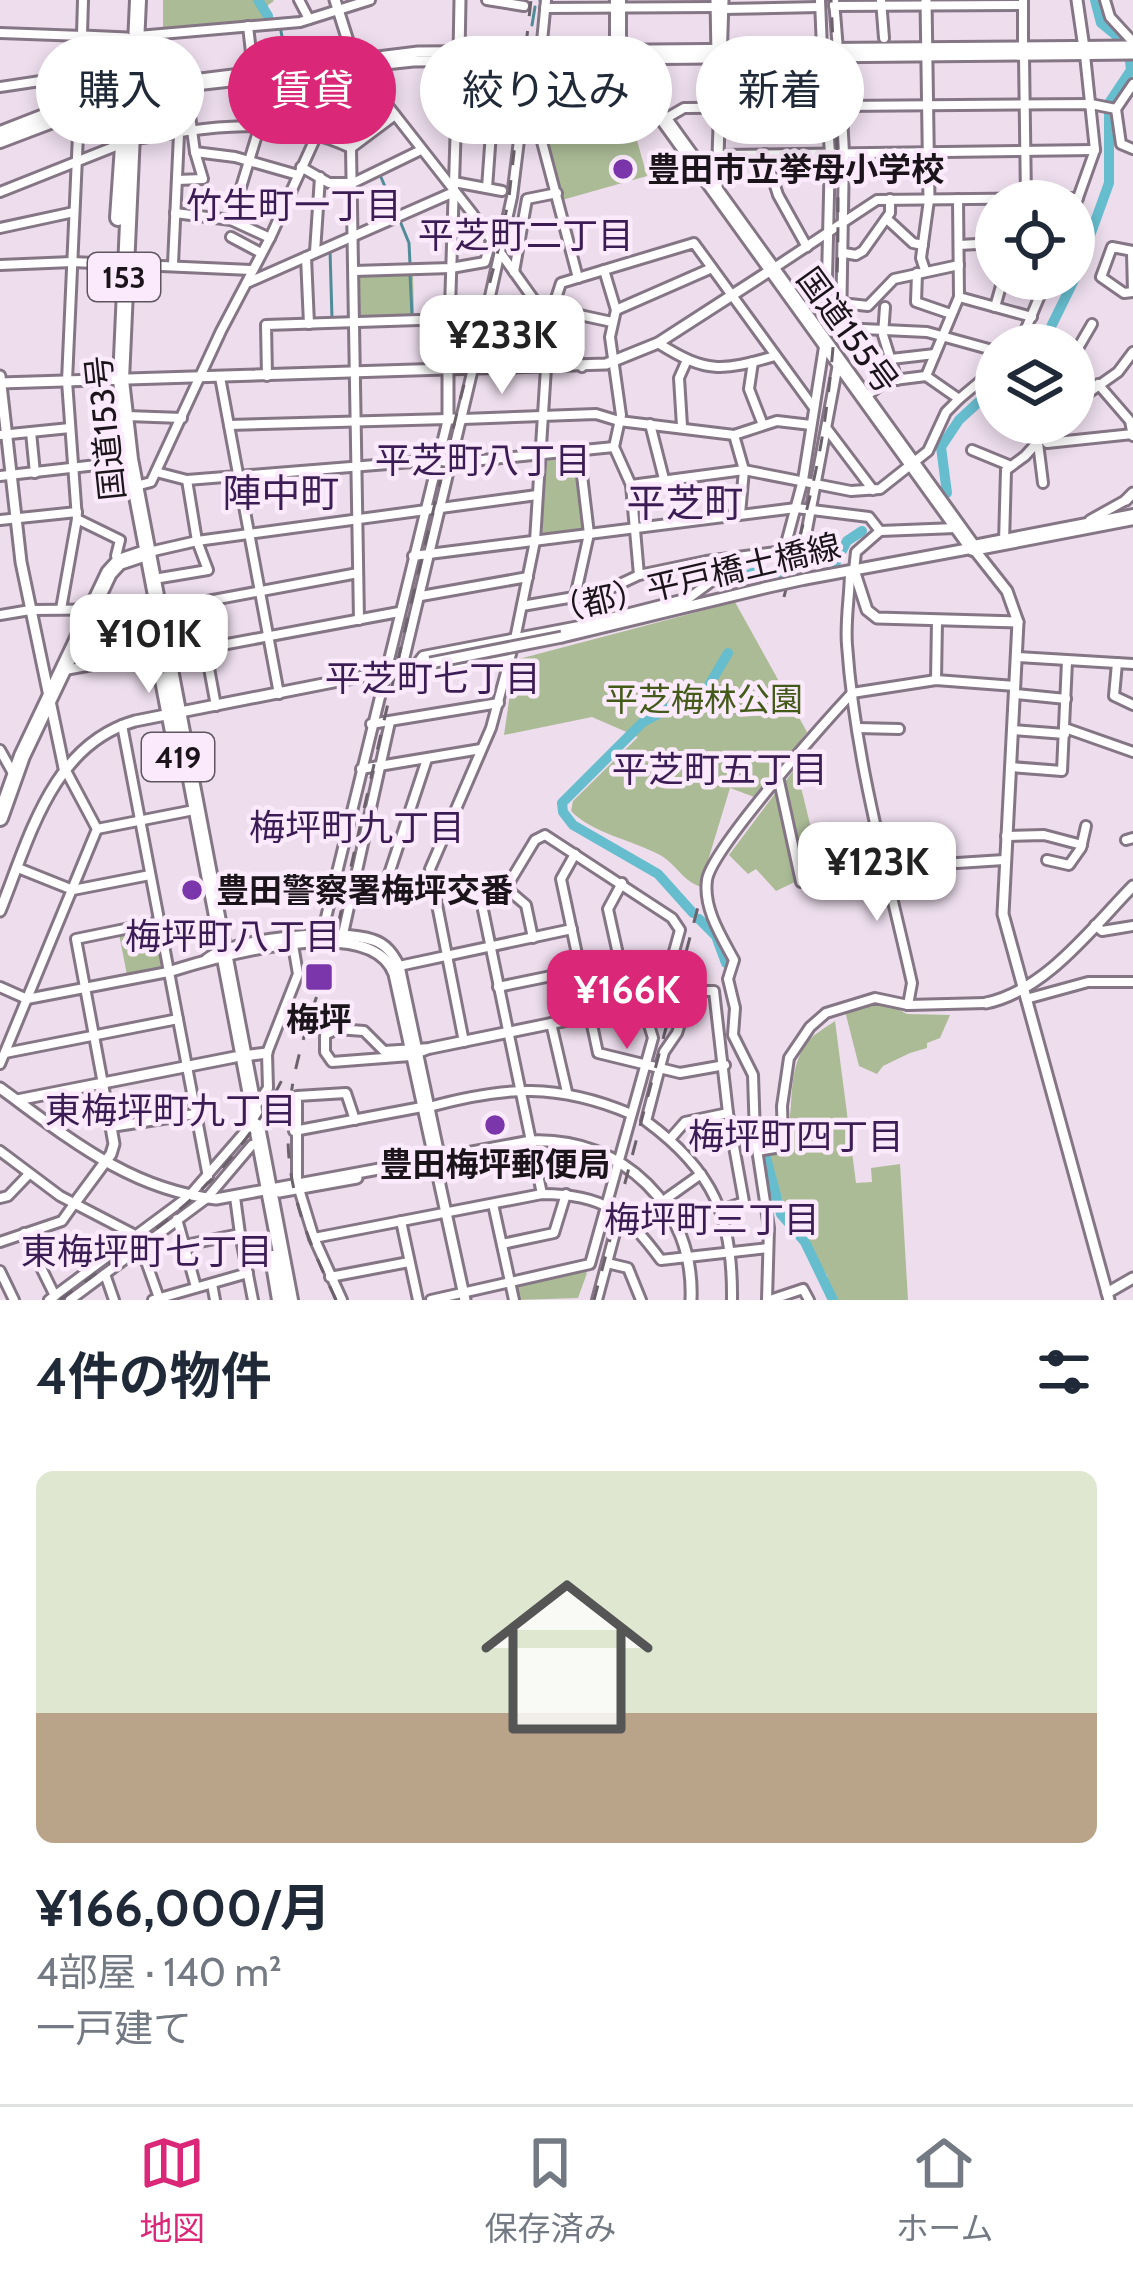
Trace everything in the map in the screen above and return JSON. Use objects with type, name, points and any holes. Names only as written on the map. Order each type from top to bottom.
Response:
[{"type":"highway","name":"国道153号","points":[[132,36],[134,0]]},
{"type":"highway","points":[[618,4],[620,36]]},
{"type":"highway","name":"国道155号","points":[[672,127],[973,548]]},
{"type":"highway","name":"国道153号","points":[[127,144],[117,380],[123,462],[144,553]]},
{"type":"highway","name":"国道153号","points":[[117,380],[144,553]]},
{"type":"highway","points":[[973,548],[1126,519]]},
{"type":"highway","points":[[0,818],[14,775],[109,573],[119,562],[144,553]]},
{"type":"highway","name":"419","points":[[144,553],[154,578],[158,653],[174,714],[217,956],[254,1107],[280,1300]]},
{"type":"highway","name":"419","points":[[144,553],[217,956]]},
{"type":"highway","name":"419","points":[[239,1056],[251,1145],[290,1300]]},
{"type":"main road","points":[[0,132],[36,121]]},
{"type":"main road","points":[[0,142],[36,126]]},
{"type":"street","points":[[0,33],[82,36],[83,0]]},
{"type":"street","points":[[298,0],[309,19]]},
{"type":"street","points":[[143,36],[309,19],[336,4],[370,0]]},
{"type":"street","points":[[459,36],[460,0]]},
{"type":"street","points":[[488,0],[524,5]]},
{"type":"street","points":[[1077,0],[1095,150],[1084,180]]},
{"type":"street","points":[[1105,0],[1110,17],[1133,48]]},
{"type":"street","points":[[837,36],[834,3],[1023,3],[1025,180]]},
{"type":"street","points":[[882,3],[884,38]]},
{"type":"street","points":[[926,3],[929,200],[916,302],[952,314]]},
{"type":"street","points":[[336,4],[346,36]]},
{"type":"street","points":[[543,36],[545,4],[820,4],[822,36]]},
{"type":"street","points":[[719,4],[720,36]]},
{"type":"street","points":[[248,26],[249,36]]},
{"type":"street","points":[[864,54],[1133,48]]},
{"type":"street","points":[[0,87],[36,82]]},
{"type":"street","points":[[1111,108],[1132,87]]},
{"type":"street","points":[[864,106],[1091,104],[1111,108]]},
{"type":"street","points":[[1111,108],[1121,144],[1133,149]]},
{"type":"street","points":[[396,116],[454,187],[534,301],[550,315],[582,367]]},
{"type":"street","points":[[61,609],[77,516],[67,381],[78,144]]},
{"type":"street","points":[[0,192],[122,144]]},
{"type":"street","points":[[173,265],[178,144]]},
{"type":"street","points":[[177,180],[202,179],[194,144]]},
{"type":"street","points":[[231,220],[255,144]]},
{"type":"street","points":[[134,486],[151,482],[313,144]]},
{"type":"street","points":[[343,144],[351,148]]},
{"type":"street","points":[[351,148],[356,144]]},
{"type":"street","points":[[322,934],[448,419],[456,144]]},
{"type":"street","points":[[487,188],[490,144]]},
{"type":"street","points":[[402,668],[500,253],[517,144]]},
{"type":"street","points":[[543,144],[578,278]]},
{"type":"street","points":[[717,188],[720,144]]},
{"type":"street","points":[[826,321],[829,144]]},
{"type":"street","points":[[843,144],[841,328],[943,336],[975,345]]},
{"type":"street","points":[[351,148],[359,620]]},
{"type":"street","points":[[195,152],[299,171],[329,183],[353,183],[421,150]]},
{"type":"street","points":[[720,155],[1095,150]]},
{"type":"street","points":[[765,154],[778,195],[807,247]]},
{"type":"street","points":[[309,324],[310,255],[320,177]]},
{"type":"street","points":[[249,282],[454,187],[487,188],[527,199],[557,193]]},
{"type":"street","points":[[514,274],[527,199]]},
{"type":"street","points":[[844,254],[863,251],[886,219],[890,199]]},
{"type":"street","points":[[926,376],[959,297],[958,199]]},
{"type":"street","points":[[0,1064],[97,830],[64,768],[29,610],[5,476],[0,381],[582,367],[614,362],[658,344],[877,200],[975,199]]},
{"type":"street","points":[[0,228],[74,212]]},
{"type":"street","points":[[176,213],[231,220],[270,238]]},
{"type":"street","points":[[886,219],[913,243],[923,244]]},
{"type":"street","points":[[231,236],[261,253]]},
{"type":"street","points":[[354,271],[451,268],[485,262],[491,240]]},
{"type":"street","points":[[464,1042],[432,890],[432,861],[483,749],[515,639],[535,541],[544,368],[550,315],[561,284],[694,243],[814,408]]},
{"type":"street","points":[[959,245],[975,244]]},
{"type":"street","points":[[1112,247],[1133,251],[1133,292],[1124,293],[1102,277],[1112,247]]},
{"type":"street","points":[[0,265],[71,262],[251,270]]},
{"type":"street","points":[[841,303],[868,306],[894,279],[959,265]]},
{"type":"street","points":[[616,310],[712,268]]},
{"type":"street","points":[[604,270],[616,310],[612,322],[619,422],[614,447],[631,485],[639,575]]},
{"type":"street","points":[[959,297],[1032,317]]},
{"type":"street","points":[[994,307],[996,300]]},
{"type":"street","points":[[1029,324],[1039,300]]},
{"type":"street","points":[[489,301],[528,307],[534,301]]},
{"type":"street","points":[[885,307],[885,331],[897,380]]},
{"type":"street","points":[[550,315],[612,322]]},
{"type":"street","points":[[267,376],[266,325],[450,319]]},
{"type":"street","points":[[658,344],[724,370],[775,356]]},
{"type":"street","points":[[522,606],[603,592],[639,575],[784,551],[802,480],[825,344]]},
{"type":"street","points":[[1095,386],[1130,367],[1133,352]]},
{"type":"street","points":[[891,359],[935,354]]},
{"type":"street","points":[[682,426],[679,378],[687,359]]},
{"type":"street","points":[[753,362],[749,389],[763,425]]},
{"type":"street","points":[[803,551],[838,363]]},
{"type":"street","points":[[864,398],[886,381],[926,376],[959,399]]},
{"type":"street","points":[[220,377],[279,694]]},
{"type":"street","points":[[1095,439],[1133,436],[1130,421],[1098,384]]},
{"type":"street","points":[[631,485],[744,470],[851,491],[873,490],[890,484],[928,451],[946,412],[975,386]]},
{"type":"street","points":[[229,425],[596,414],[619,422],[734,435],[777,422],[812,425]]},
{"type":"street","points":[[126,416],[182,418]]},
{"type":"street","points":[[650,424],[664,479]]},
{"type":"street","points":[[3,435],[70,428]]},
{"type":"street","points":[[826,428],[873,490]]},
{"type":"street","points":[[31,432],[34,472]]},
{"type":"street","points":[[734,435],[744,470],[740,514]]},
{"type":"street","points":[[1004,543],[1006,470],[1036,444]]},
{"type":"street","points":[[1041,444],[1042,483]]},
{"type":"street","points":[[156,472],[187,480],[438,460],[452,464],[614,447]]},
{"type":"street","points":[[575,597],[589,534],[579,450]]},
{"type":"street","points":[[972,450],[1011,466]]},
{"type":"street","points":[[5,476],[123,462]]},
{"type":"street","points":[[154,578],[208,570],[197,541],[187,480]]},
{"type":"street","points":[[144,553],[197,541],[537,495]]},
{"type":"street","points":[[1126,519],[1129,496]]},
{"type":"street","points":[[1073,530],[1129,496]]},
{"type":"street","points":[[413,556],[796,508],[869,517],[880,531]]},
{"type":"street","points":[[0,520],[77,516],[120,542]]},
{"type":"street","points":[[119,562],[116,556],[127,528]]},
{"type":"street","points":[[908,1005],[912,983],[852,693],[847,641],[852,562],[856,552],[880,531],[957,528]]},
{"type":"street","points":[[973,548],[1007,591],[1018,622],[1003,914],[1108,1297],[1133,1278]]},
{"type":"street","name":"（都）平戸橋土橋線","points":[[122,725],[562,638],[764,588],[973,548]]},
{"type":"street","points":[[510,656],[427,672],[423,664],[423,656],[689,598],[743,557]]},
{"type":"street","points":[[852,570],[870,614],[887,620],[1018,622]]},
{"type":"street","points":[[0,615],[29,610],[155,610],[358,572]]},
{"type":"street","points":[[421,596],[528,577]]},
{"type":"street","points":[[197,603],[216,706]]},
{"type":"street","points":[[206,648],[400,612]]},
{"type":"street","points":[[935,680],[937,621]]},
{"type":"street","points":[[63,670],[158,653]]},
{"type":"street","points":[[1018,657],[1133,663]]},
{"type":"street","points":[[1011,767],[1062,771],[1067,661]]},
{"type":"street","points":[[1117,663],[1114,696],[1133,705]]},
{"type":"street","points":[[809,1300],[803,1289],[768,1300],[769,1228],[757,1151],[753,1075],[733,1035],[735,1008],[728,980],[734,960],[715,925],[707,877],[778,779],[852,693],[935,680],[1066,699]]},
{"type":"street","points":[[371,724],[500,703]]},
{"type":"street","points":[[343,934],[390,722]]},
{"type":"street","points":[[0,911],[64,768],[97,738],[122,725],[208,1178]]},
{"type":"street","points":[[857,728],[899,729]]},
{"type":"street","points":[[1013,730],[1065,731],[1133,752]]},
{"type":"street","points":[[361,770],[483,749]]},
{"type":"street","points":[[0,750],[14,775]]},
{"type":"street","points":[[384,889],[427,759]]},
{"type":"street","points":[[778,779],[801,882],[851,856],[881,847]]},
{"type":"street","points":[[97,830],[189,811]]},
{"type":"street","points":[[1047,860],[1069,865],[1087,826]]},
{"type":"street","points":[[1006,836],[1044,835],[1082,845]]},
{"type":"street","points":[[431,1300],[464,1297],[587,1268],[646,1066],[653,1038],[649,1025],[655,1020],[674,958],[679,928],[672,918],[541,836],[506,888],[482,905],[542,1194]]},
{"type":"street","points":[[575,854],[561,880],[598,1053],[680,1073],[725,1065]]},
{"type":"street","points":[[957,863],[1004,860]]},
{"type":"street","points":[[888,874],[924,866]]},
{"type":"street","points":[[18,868],[73,890],[150,875]]},
{"type":"street","points":[[353,880],[406,895],[432,890]]},
{"type":"street","points":[[622,884],[608,909],[630,1013]]},
{"type":"street","points":[[1023,995],[1133,886]]},
{"type":"street","points":[[506,888],[526,905],[532,938]]},
{"type":"street","points":[[56,931],[76,940],[159,922]]},
{"type":"street","points":[[1095,926],[1102,931],[1133,926]]},
{"type":"street","points":[[399,966],[572,929]]},
{"type":"street","points":[[0,986],[27,999],[167,972],[217,956],[322,934],[343,934],[375,940],[393,954],[413,1052]]},
{"type":"street","points":[[0,1242],[62,1220],[113,1147],[76,940]]},
{"type":"street","points":[[217,956],[338,941],[379,951],[392,967],[439,1160],[464,1297]]},
{"type":"street","points":[[254,1107],[268,1088],[267,1053],[298,974],[293,945]]},
{"type":"street","points":[[498,987],[619,962],[674,958]]},
{"type":"street","points":[[757,1151],[775,1148],[783,1141],[789,1058],[816,1020],[866,999],[908,1005],[986,1004],[1088,982],[1133,982]]},
{"type":"street","points":[[721,1210],[744,1202],[728,1113],[722,1036],[714,991],[691,991],[677,1034],[667,1046],[646,1121],[671,1138],[701,1174],[721,1210],[732,1252],[732,1300]]},
{"type":"street","points":[[413,1052],[384,1052],[364,1031],[337,1029],[325,1035],[325,1052],[332,1062],[413,1052],[551,1023],[630,1013],[655,1020]]},
{"type":"street","points":[[5,1053],[178,1019]]},
{"type":"street","points":[[551,1023],[567,1092]]},
{"type":"street","points":[[722,1036],[733,1035]]},
{"type":"street","points":[[17,1100],[267,1053]]},
{"type":"street","points":[[0,1088],[105,1162],[158,1188],[206,1198],[235,1197],[531,1142],[572,1143],[619,1160],[663,1201],[688,1257],[691,1300]]},
{"type":"street","points":[[294,1131],[519,1089],[567,1092],[632,1114]]},
{"type":"street","points":[[341,1300],[298,1186],[296,1096],[346,1093],[355,1120]]},
{"type":"street","points":[[671,1138],[686,1122],[728,1113]]},
{"type":"street","points":[[111,1127],[195,1114]]},
{"type":"street","points":[[70,1300],[105,1274],[208,1178],[249,1127]]},
{"type":"street","points":[[24,1233],[52,1298],[206,1198],[251,1145]]},
{"type":"street","points":[[0,1151],[74,1204],[140,1240],[156,1299],[248,1273]]},
{"type":"street","points":[[0,1198],[29,1174]]},
{"type":"street","points":[[663,1201],[701,1174]]},
{"type":"street","points":[[314,1238],[542,1194],[606,1203],[661,1260],[768,1248]]},
{"type":"street","points":[[502,1244],[554,1233],[566,1195]]},
{"type":"street","points":[[235,1197],[253,1300]]},
{"type":"street","points":[[493,1204],[514,1300]]},
{"type":"street","points":[[597,1300],[620,1214]]},
{"type":"street","points":[[177,1219],[196,1287]]},
{"type":"street","points":[[401,1221],[418,1300]]},
{"type":"street","points":[[185,1245],[240,1234]]},
{"type":"street","points":[[330,1277],[409,1262]]},
{"type":"street","points":[[607,1262],[628,1268],[641,1300]]},
{"type":"street","points":[[0,1271],[14,1300]]},
{"type":"street","points":[[105,1274],[114,1300]]},
{"type":"street","points":[[212,1284],[215,1300]]},
{"type":"green space","points":[[163,0],[274,1],[268,5],[269,21],[163,31]]},
{"type":"green space","points":[[548,144],[638,144],[647,176],[562,200]]},
{"type":"green space","points":[[413,273],[414,317],[358,319],[357,275]]},
{"type":"green space","points":[[577,457],[587,532],[542,539],[545,460]]},
{"type":"green space","name":"平芝梅林公園","points":[[735,602],[807,732],[757,798],[730,788],[706,867],[707,888],[692,883],[660,855],[601,831],[571,811],[573,801],[638,737],[592,717],[504,735],[515,660]]},
{"type":"green space","points":[[796,767],[822,873],[804,879],[785,782]]},
{"type":"green space","points":[[777,791],[797,881],[776,891],[756,869],[748,874],[729,855]]},
{"type":"green space","points":[[155,927],[164,967],[127,975],[119,934]]},
{"type":"green space","points":[[878,1005],[907,1014],[950,1015],[940,1038],[883,1066],[877,1074],[859,1066],[845,1011]]},
{"type":"green space","points":[[835,1021],[856,1183],[872,1182],[871,1168],[900,1164],[908,1300],[833,1300],[827,1275],[798,1240],[767,1159],[786,1135],[794,1077],[805,1045]]},
{"type":"green space","points":[[587,1273],[578,1298],[516,1300],[515,1284]]},
{"type":"waterway","points":[[258,0],[268,16]]},
{"type":"waterway","points":[[1095,0],[1101,23],[1118,37]]},
{"type":"waterway","points":[[532,25],[535,7]]},
{"type":"waterway","points":[[268,16],[272,19]]},
{"type":"waterway","points":[[280,26],[282,36]]},
{"type":"waterway","points":[[1052,324],[1074,280],[1109,183],[1109,103],[1131,70],[1130,61]]},
{"type":"waterway","points":[[380,175],[396,212]]},
{"type":"waterway","points":[[400,221],[409,243],[410,264]]},
{"type":"waterway","points":[[330,250],[332,318]]},
{"type":"waterway","points":[[410,274],[412,315]]},
{"type":"waterway","points":[[947,493],[941,447],[975,405]]},
{"type":"waterway","points":[[835,564],[847,541],[862,531]]},
{"type":"waterway","points":[[739,580],[752,573],[780,572]]},
{"type":"waterway","points":[[693,913],[658,874],[573,825],[562,803],[643,722],[708,687],[728,653]]},
{"type":"waterway","points":[[699,919],[716,936],[726,963]]},
{"type":"waterway","points":[[765,1154],[781,1214],[805,1242],[833,1300]]},
{"type":"railway","points":[[336,1300],[310,1240],[292,1180],[288,1136],[293,1080],[340,916],[500,243],[531,0]]},
{"type":"railway","points":[[784,597],[821,444],[834,333],[838,167],[831,0]]},
{"type":"railway","points":[[594,1300],[698,907]]},
{"type":"railway","points":[[60,1300],[160,1226],[216,1175],[264,1112],[286,1072]]},
{"type":"place","name":"豊田市立挙母小学校","points":[[623,169]]},
{"type":"place","name":"豊田警察署梅坪交番","points":[[192,890]]},
{"type":"place","name":"梅坪","points":[[319,977]]},
{"type":"place","name":"豊田梅坪郵便局","points":[[495,1125]]},
{"type":"district","name":"竹生町一丁目","points":[[294,205]]},
{"type":"district","name":"平芝町二丁目","points":[[526,235]]},
{"type":"district","name":"平芝町八丁目","points":[[483,460]]},
{"type":"district","name":"陣中町","points":[[281,493]]},
{"type":"district","name":"平芝町","points":[[685,503]]},
{"type":"district","name":"平芝町七丁目","points":[[433,678]]},
{"type":"district","name":"平芝町五丁目","points":[[720,769]]},
{"type":"district","name":"梅坪町九丁目","points":[[357,827]]},
{"type":"district","name":"梅坪町八丁目","points":[[233,936]]},
{"type":"district","name":"東梅坪町九丁目","points":[[171,1110]]},
{"type":"district","name":"梅坪町四丁目","points":[[796,1136]]},
{"type":"district","name":"梅坪町三丁目","points":[[712,1219]]},
{"type":"district","name":"東梅坪町七丁目","points":[[147,1251]]}]
